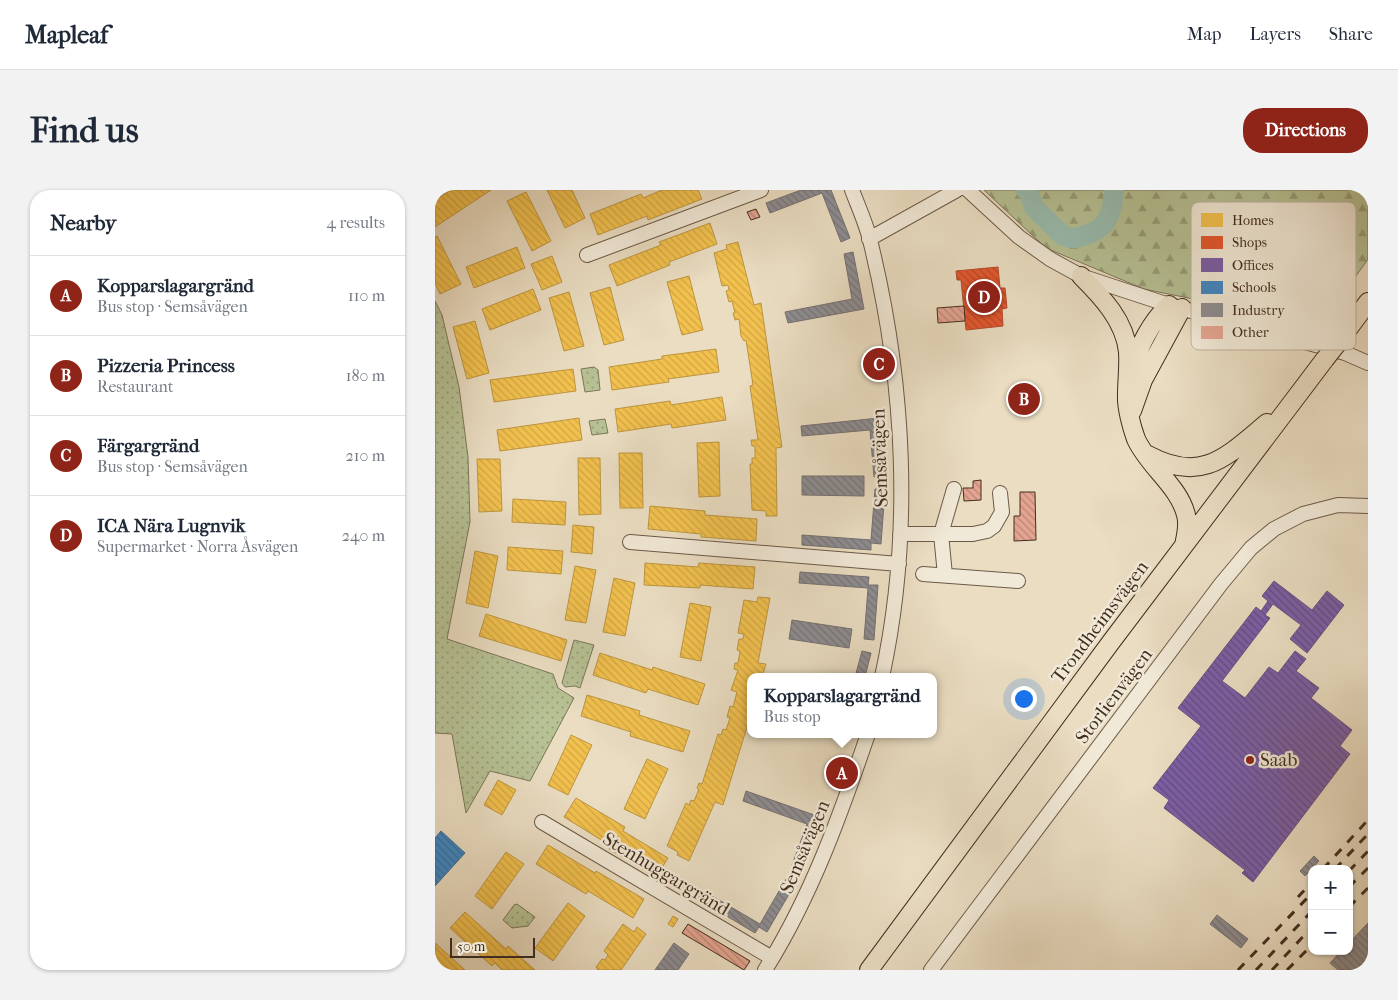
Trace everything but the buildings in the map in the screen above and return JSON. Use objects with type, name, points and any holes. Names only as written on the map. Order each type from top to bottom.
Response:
[{"type":"main road","points":[[1081,276],[1110,308],[1121,329],[1128,351],[1126,396],[1132,428],[1137,442],[1182,505],[1187,516],[1184,546]]},
{"type":"main road","name":"Trondheimsvägen","points":[[1356,318],[1368,302]]},
{"type":"main road","points":[[1128,378],[1153,321],[1176,306]]},
{"type":"main road","points":[[1131,417],[1143,380],[1176,306]]},
{"type":"main road","points":[[1356,326],[1368,316]]},
{"type":"main road","name":"Trondheimsvägen","points":[[869,970],[1291,402],[1325,350]]},
{"type":"main road","points":[[1145,453],[1177,467],[1192,468],[1207,465],[1236,449],[1291,402]]},
{"type":"street","points":[[587,255],[761,190]]},
{"type":"street","name":"Semsåvägen","points":[[852,190],[869,238],[885,316],[898,404],[902,492],[899,564],[883,673]]},
{"type":"street","points":[[869,238],[957,190]]},
{"type":"street","points":[[967,190],[1019,237],[1050,259],[1081,276],[1191,311]]},
{"type":"street","points":[[1316,350],[1345,353],[1368,363]]},
{"type":"street","points":[[945,575],[941,534],[954,489]]},
{"type":"street","points":[[900,534],[973,534],[987,531],[994,526],[1002,512],[1000,493]]},
{"type":"street","name":"Storlienvägen","points":[[931,970],[1215,592],[1251,548],[1274,529],[1303,514],[1338,505],[1368,506]]},
{"type":"street","points":[[630,542],[899,564]]},
{"type":"street","points":[[923,574],[1018,581]]},
{"type":"street","name":"Semsåvägen","points":[[768,964],[811,886],[841,812],[867,738]]},
{"type":"street","name":"Stenhuggargränd","points":[[542,822],[768,964]]},
{"type":"green space","points":[[984,190],[1368,190],[1368,259],[1356,276],[1356,202],[1191,202],[1191,299],[1144,289],[1046,248]]},
{"type":"green space","points":[[435,301],[442,315],[459,387],[468,457],[470,522],[447,639],[553,674],[558,688],[574,698],[530,781],[490,771],[466,813],[452,734],[435,733]]},
{"type":"green space","points":[[594,367],[598,370],[600,390],[585,392],[581,369]]},
{"type":"green space","points":[[605,419],[608,433],[592,435],[589,421]]},
{"type":"green space","points":[[574,640],[594,645],[580,688],[575,686],[565,687],[562,683]]},
{"type":"green space","points":[[517,904],[535,917],[528,926],[512,928],[503,920],[514,905]]},
{"type":"waterway","points":[[1026,190],[1037,211],[1059,232],[1072,238],[1093,232],[1103,225],[1107,220],[1113,202],[1114,190]]},
{"type":"railway","points":[[1327,865],[1368,820]]},
{"type":"railway","points":[[1339,865],[1368,834]]},
{"type":"railway","points":[[1353,867],[1368,851]]},
{"type":"railway","points":[[1353,883],[1368,868]]},
{"type":"railway","points":[[1298,897],[1308,886]]},
{"type":"railway","points":[[1353,903],[1368,888]]},
{"type":"railway","points":[[1238,970],[1308,897]]},
{"type":"railway","points":[[1256,970],[1308,915]]},
{"type":"railway","points":[[1272,970],[1308,931]]},
{"type":"railway","points":[[1287,970],[1308,949]]},
{"type":"place","name":"ICA Nära Lugnvik","points":[[984,297]]},
{"type":"place","name":"Färgargränd","points":[[879,364]]},
{"type":"place","name":"Pizzeria Princess","points":[[1024,399]]},
{"type":"place","name":"Saab","points":[[1250,760]]},
{"type":"place","name":"Kopparslagargränd","points":[[842,773]]}]
